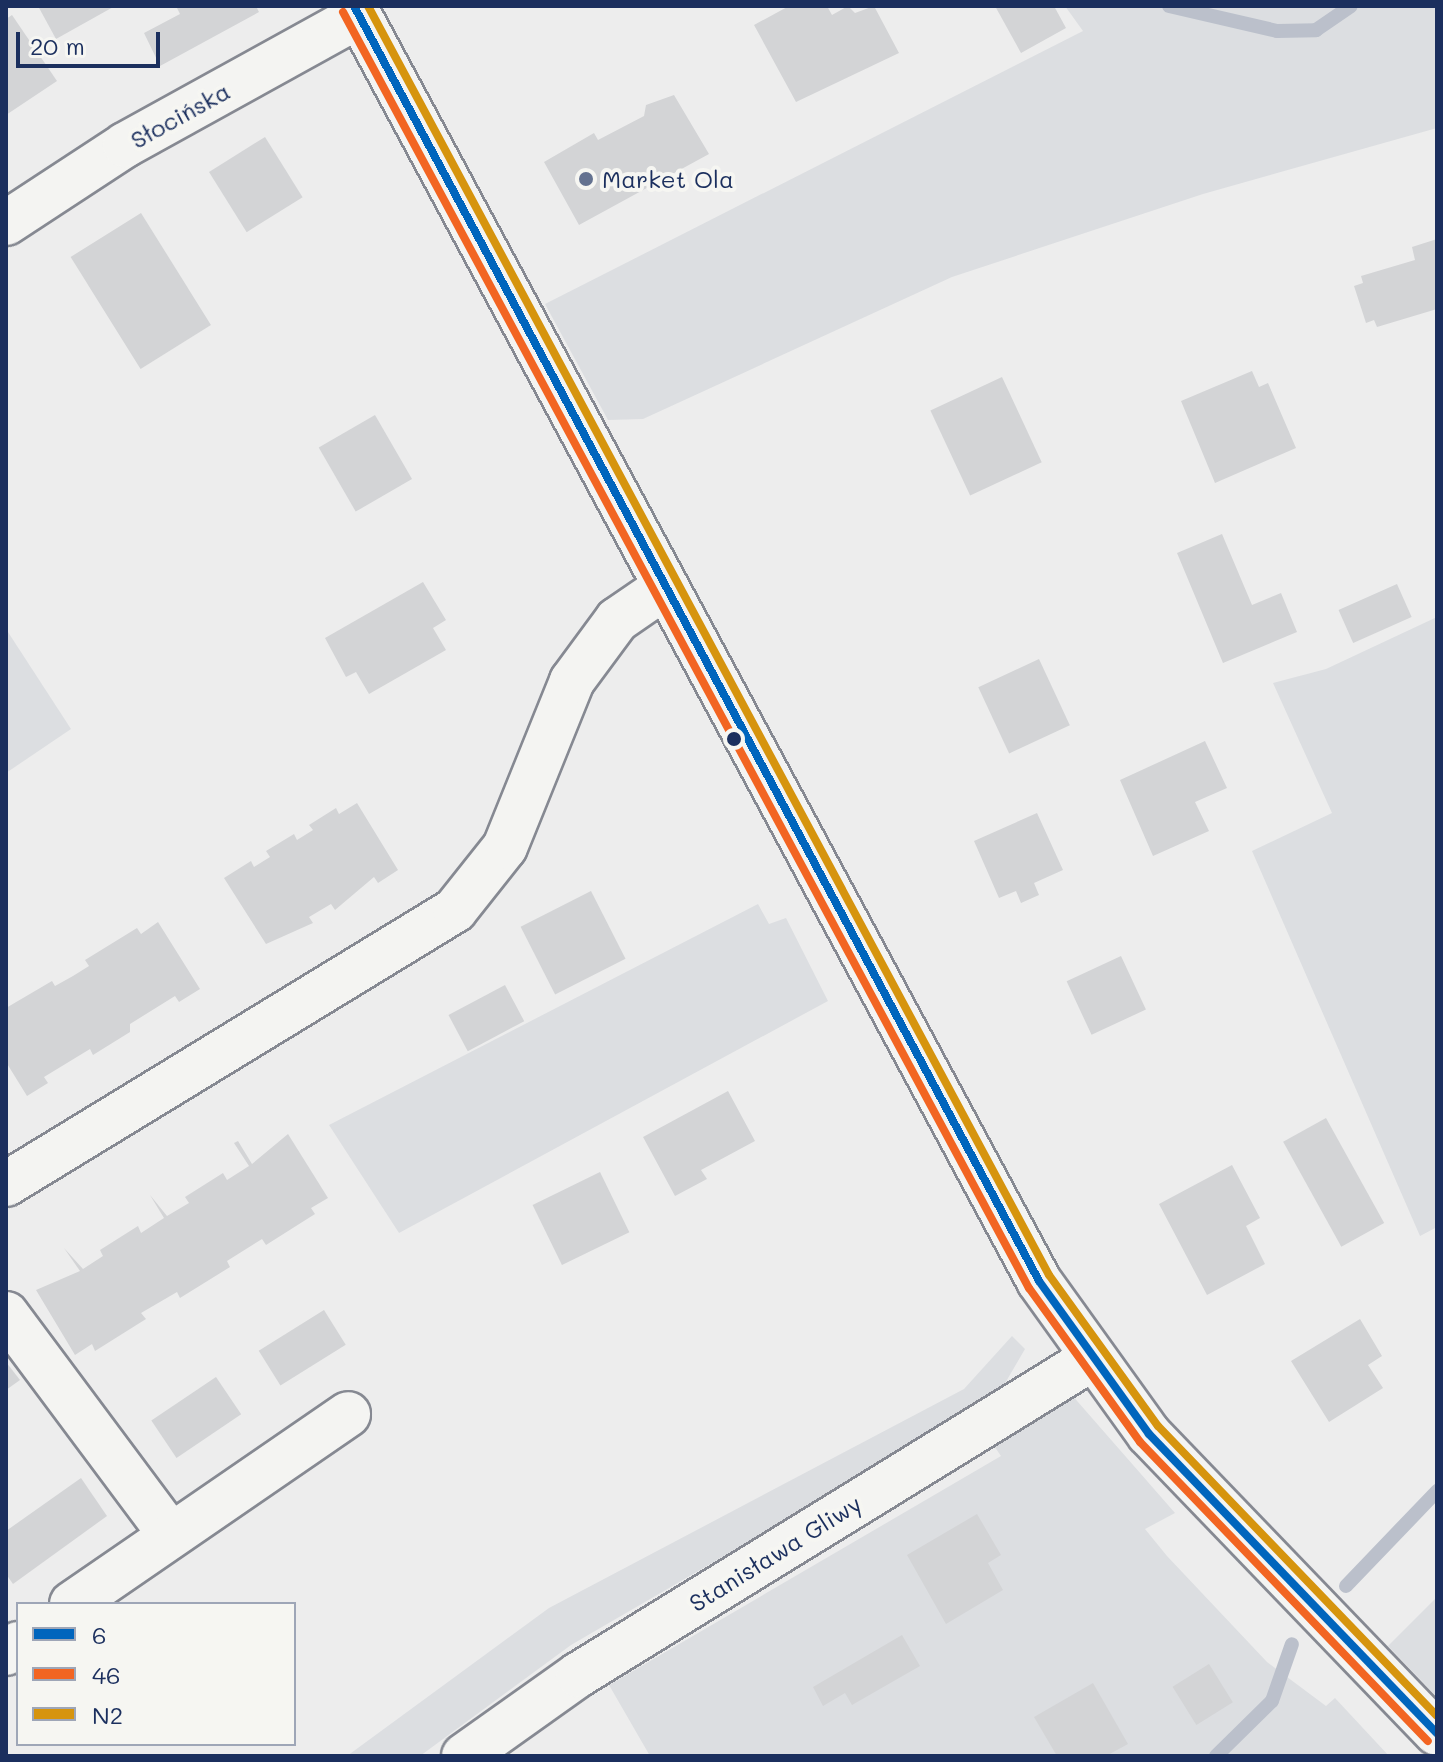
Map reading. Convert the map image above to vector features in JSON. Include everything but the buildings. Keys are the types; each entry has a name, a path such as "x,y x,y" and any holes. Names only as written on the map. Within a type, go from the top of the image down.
{"street":[{"name":"Słocińska","path":"6,223 125,145 356,11 997,1206 1091,1359 1149,1434 1437,1733"},
{"path":"6,1184 455,910 505,847 572,681 617,620 665,587"},
{"path":"6,1314 169,1533"},
{"name":"Stanisława Gliwy","path":"464,1756 578,1675 1091,1359"},
{"path":"75,1602 169,1533 348,1414"}],"shaded area":[{"path":"1065,6 1437,6 1437,128 1203,194 952,277 643,419 608,420 545,304 1083,31"},
{"path":"1437,617 1437,1227 1420,1236 1252,851 1332,813 1273,683 1326,669"},
{"path":"6,629 71,729 6,773"},
{"path":"758,904 769,924 786,918 828,1001 399,1233 329,1125"},
{"path":"1012,1336 1025,1349 997,1397 571,1645 420,1756 347,1756 549,1608 964,1389"},
{"path":"1071,1394 1175,1513 1145,1529 1167,1556 1267,1662 1326,1706 1335,1698 1389,1756 650,1756 609,1685 1001,1456 992,1443"},
{"path":"1437,1597 1437,1697 1388,1646"}],"waterway":[{"path":"1169,6 1277,31 1316,30 1351,6"},
{"path":"1346,1586 1437,1491"},
{"path":"1216,1756 1272,1701 1292,1644"}],"transit line":[{"name":"6","path":"354,6 1039,1281 1149,1434 1437,1733"},
{"name":"N2","path":"368,6 1049,1275 1158,1426 1437,1716"},
{"name":"46","path":"343,12 1029,1288 1140,1442 1428,1741"}],"place":[{"name":"Market Ola","path":"586,179"}]}
